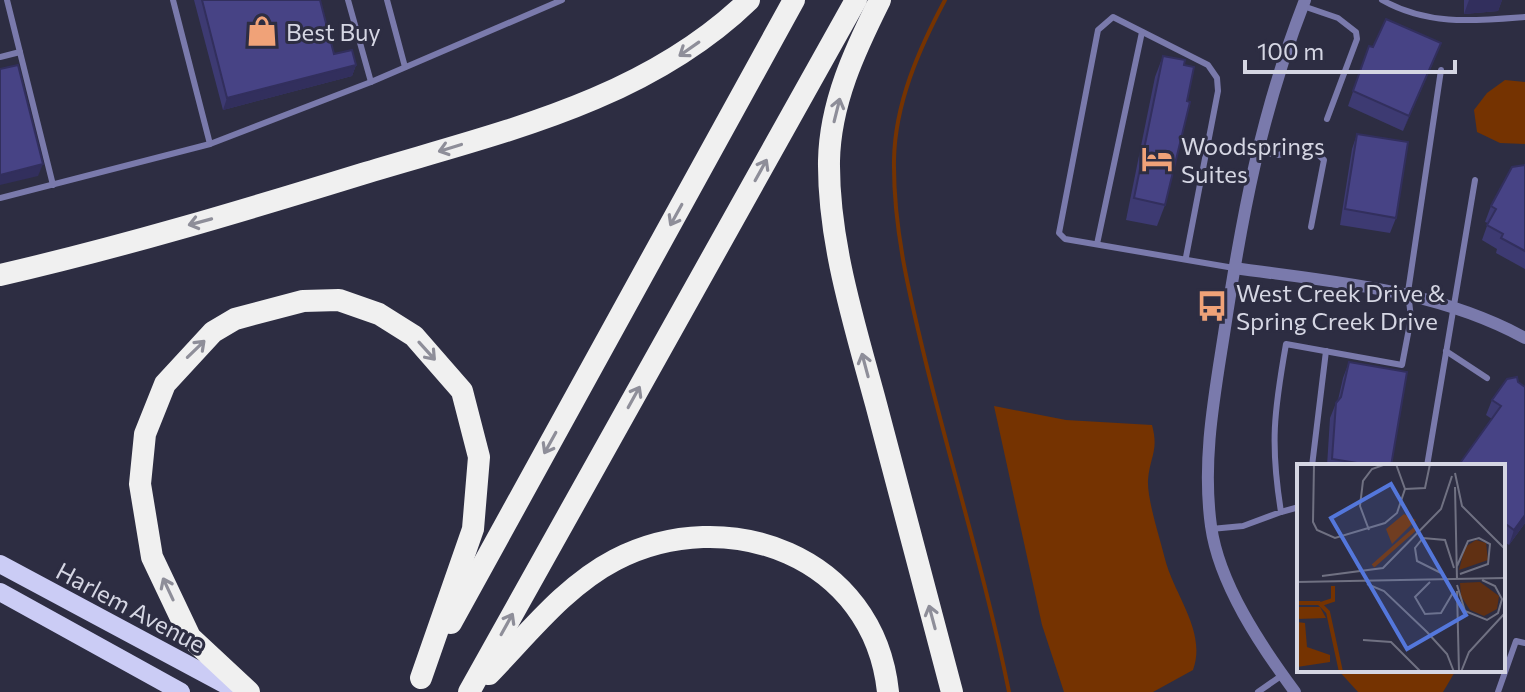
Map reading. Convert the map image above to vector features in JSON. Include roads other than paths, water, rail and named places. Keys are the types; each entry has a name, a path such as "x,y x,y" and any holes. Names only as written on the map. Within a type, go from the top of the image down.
{"highway":[{"path":"0,275 303,192 568,109 620,89 661,68 714,31 749,0"},
{"path":"417,685 794,0"},
{"path":"470,692 856,0"},
{"path":"880,0 852,56 843,85 829,159 831,200 856,329 952,692"},
{"path":"249,692 190,637 152,557 140,484 145,434 165,384 213,332 235,319 303,301 339,300 379,314 414,336 462,391 479,457 473,529 417,685"},
{"path":"470,692 564,597 596,571 636,551 672,540 711,536 775,547 815,567 862,616 875,643 888,692"}],"main road":[{"name":"Harlem Avenue","path":"0,564 239,692"},
{"name":"Harlem Avenue","path":"0,592 181,692"}],"street":[{"path":"1295,692 1235,599 1211,529 1206,446 1256,151 1280,65 1304,3"},
{"path":"1234,268 1408,292 1487,317 1525,338"}],"lane":[{"path":"7,0 53,185"},
{"path":"173,0 210,144"},
{"path":"348,0 371,82"},
{"path":"387,0 405,67"},
{"path":"0,198 210,144 371,82 562,0"},
{"path":"1382,0 1406,10 1455,22 1525,17"},
{"path":"1405,0 1406,10"},
{"path":"1304,3 1338,18 1356,32 1357,39 1327,119"},
{"path":"1186,257 1218,91 1217,78 1208,65 1113,17 1098,30 1059,233 1065,239 1186,257 1234,268"},
{"path":"1097,244 1142,32"},
{"path":"0,57 20,52"},
{"path":"1281,512 1273,458 1273,418 1286,344 1402,365 1411,318 1408,292 1441,70"},
{"path":"1256,151 1278,155 1310,147 1324,160 1311,227"},
{"path":"1427,464 1475,180"},
{"path":"1312,464 1326,351"},
{"path":"1446,351 1487,378"},
{"path":"1211,529 1243,526 1297,508"},
{"path":"1498,692 1516,641 1525,643"},
{"path":"1258,692 1282,675"}],"waterway":[{"path":"945,0 910,77 899,118 894,160 896,212 914,313 991,610 1009,692"}],"place":[{"name":"Best Buy","path":"262,31"},
{"name":"Woodsprings Suites","path":"1157,159"},
{"name":"West Creek Drive & Spring Creek Drive","path":"1212,306"}]}
